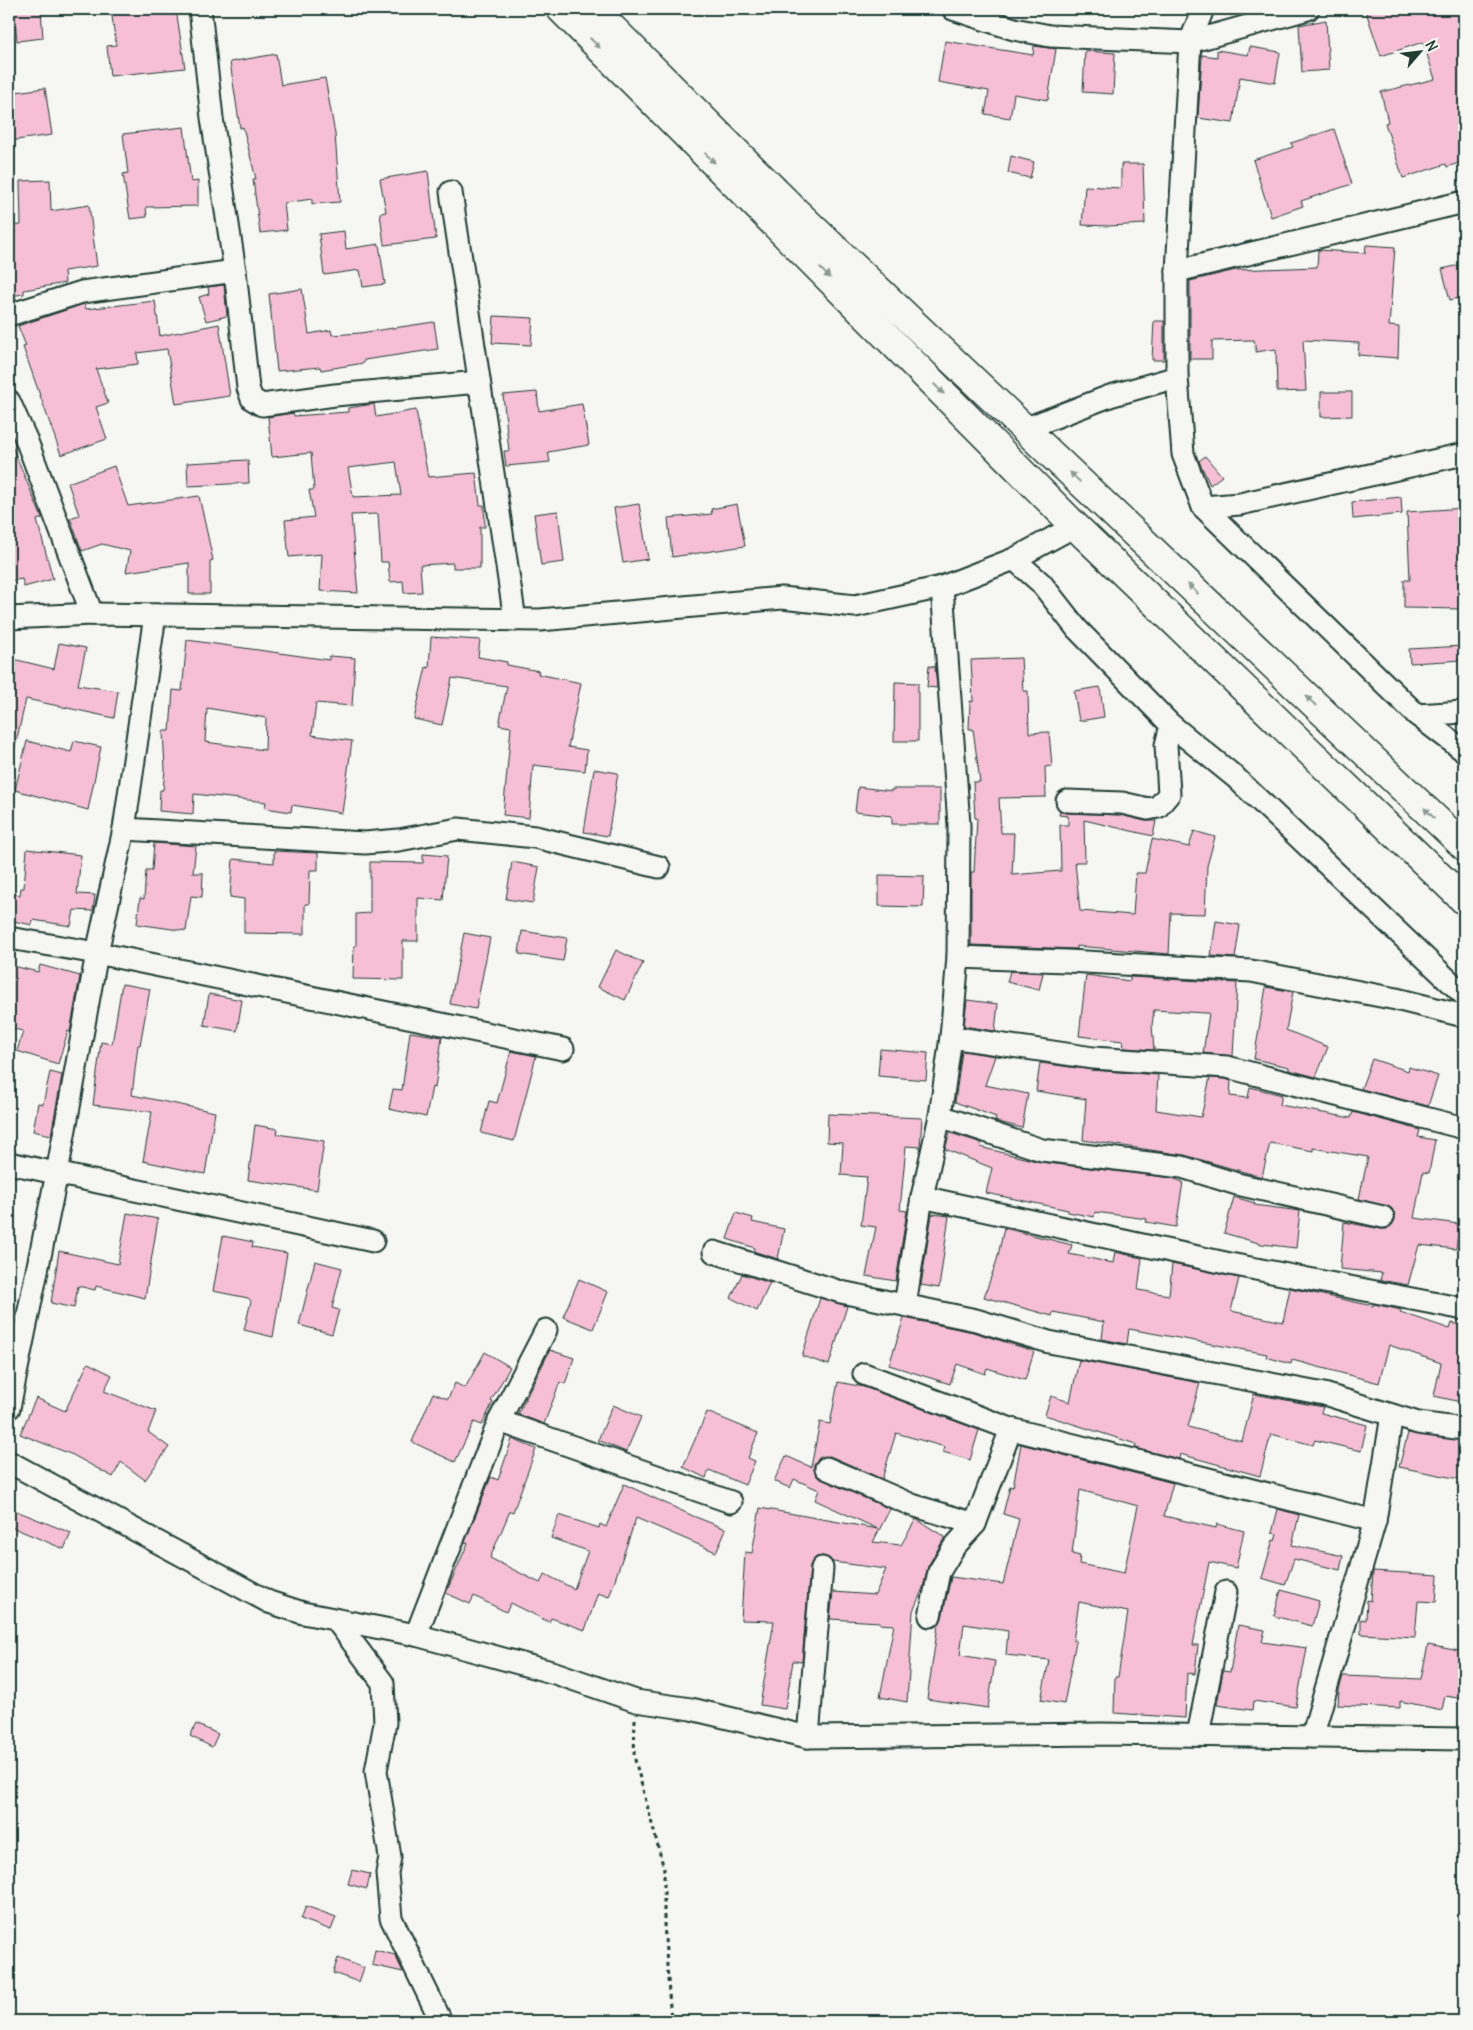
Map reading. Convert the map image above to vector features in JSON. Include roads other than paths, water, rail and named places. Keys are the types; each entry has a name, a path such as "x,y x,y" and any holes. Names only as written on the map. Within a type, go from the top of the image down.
{"highway":[{"path":"561,9 787,219 1024,429 1464,846"},
{"path":"593,9 1075,526 1464,900"}],"street":[{"path":"200,9 212,118 235,272 248,388 252,400 262,405 335,395 479,382"},
{"path":"954,9 1014,29 1050,36 1190,42 1308,9"},
{"path":"1203,9 1190,42 1177,271 1177,377 1183,454 1203,507 1417,715 1464,751"},
{"path":"451,192 515,620"},
{"path":"1177,271 1464,202"},
{"path":"9,315 82,292 235,272"},
{"path":"1024,429 1110,396 1177,377"},
{"path":"9,401 17,441 92,614"},
{"path":"1203,507 1240,504 1464,454"},
{"path":"9,618 92,614 540,620 782,598 855,606 942,587 1014,559 1075,526"},
{"path":"1014,559 1041,583 1077,629 1171,725 1235,777 1464,996"},
{"path":"905,1306 922,1197 940,1116 951,1037 958,957 959,825 942,587"},
{"path":"9,1408 58,1173 97,953 124,829 155,615"},
{"path":"1417,715 1464,712"},
{"path":"1068,801 1122,803 1148,809 1158,808 1169,794 1166,745 1171,725"},
{"path":"124,829 365,843 399,840 458,829 535,837 659,867"},
{"path":"9,938 97,953 563,1049"},
{"path":"958,957 1067,960 1251,971 1396,999 1464,1016"},
{"path":"951,1037 1093,1058 1227,1067 1464,1128"},
{"path":"940,1116 1042,1150 1182,1167 1237,1184 1383,1218"},
{"path":"9,1163 374,1241"},
{"path":"922,1197 1230,1264 1464,1309"},
{"path":"714,1252 841,1292 976,1320 1049,1342 1324,1394 1418,1423 1464,1429"},
{"path":"416,1635 499,1421 546,1330"},
{"path":"864,1374 1011,1429 1375,1521"},
{"path":"1312,1737 1375,1521 1392,1415"},
{"path":"499,1421 731,1502"},
{"path":"930,1616 939,1572 954,1547 975,1524 1011,1429"},
{"path":"9,1462 269,1602 336,1620 416,1635 555,1673 636,1701 691,1709 808,1737 1198,1735 1464,1738"},
{"path":"826,1468 912,1505 975,1524"},
{"path":"808,1737 822,1568"},
{"path":"1198,1735 1226,1592"},
{"path":"336,1620 383,1683 385,1722 376,1771 390,1857 387,1873 391,1918 441,2021"}]}
